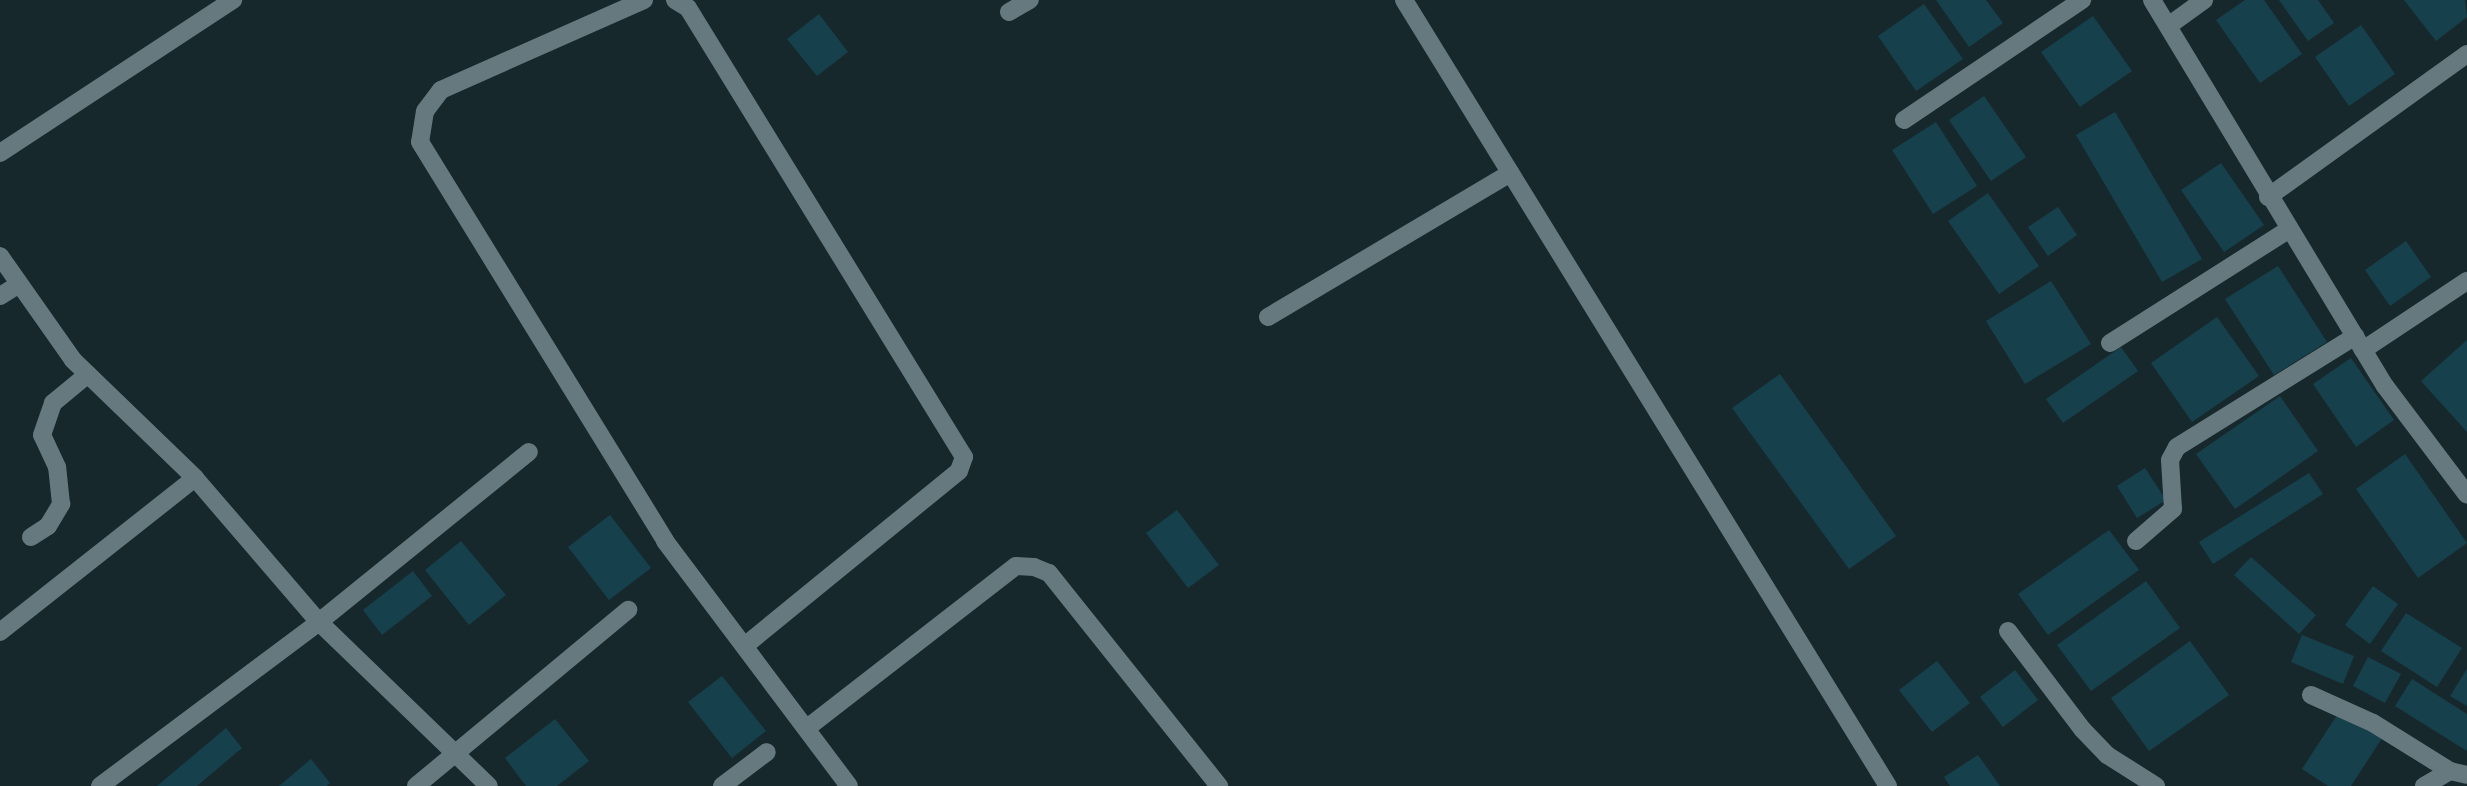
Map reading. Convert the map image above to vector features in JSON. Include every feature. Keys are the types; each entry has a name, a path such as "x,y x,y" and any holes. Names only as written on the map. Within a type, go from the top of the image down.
{"street":[{"path":"0,153 233,0"},
{"path":"644,0 441,90 425,111 420,142 665,541 747,644 849,786"},
{"path":"676,0 696,20 964,457 959,471 747,644"},
{"path":"1009,12 1030,0"},
{"path":"1404,0 1888,786"},
{"path":"1904,120 2082,0"},
{"path":"2152,0 2171,24 2268,197 2359,343 2467,495"},
{"path":"2171,24 2204,0"},
{"path":"2268,197 2467,54"},
{"path":"1268,317 1511,173"},
{"path":"2110,343 2288,230"},
{"path":"0,256 88,374 195,478 319,622 489,786"},
{"path":"2136,541 2173,509 2170,460 2177,447 2467,281"},
{"path":"0,296 19,284"},
{"path":"30,537 48,526 61,504 57,467 42,435 53,403 88,374"},
{"path":"100,786 319,622 529,452"},
{"path":"0,632 195,478"},
{"path":"807,728 1016,565 1034,567 1049,573 1219,786"},
{"path":"416,786 628,610"},
{"path":"2008,631 2091,738 2118,763 2156,786"},
{"path":"2311,695 2373,723 2459,773"},
{"path":"722,786 767,752"},
{"path":"2424,786 2459,773"}],"building":[{"path":"1936,0 1986,0 2003,23 1969,47"},
{"path":"2245,0 2264,0 2302,54 2260,83 2216,20"},
{"path":"2279,0 2318,0 2334,23 2308,41"},
{"path":"2404,0 2465,0 2467,17 2436,41"},
{"path":"1924,4 1963,59 1916,91 1878,36"},
{"path":"819,14 848,52 817,76 787,39"},
{"path":"2093,16 2132,71 2080,107 2041,52"},
{"path":"2361,25 2395,74 2349,106 2315,57"},
{"path":"1984,96 2026,157 1991,181 1949,120"},
{"path":"2115,112 2202,259 2162,282 2076,135"},
{"path":"1936,122 1977,186 1933,214 1892,150"},
{"path":"2221,163 2264,225 2224,252 2181,190"},
{"path":"1988,193 2039,266 1999,294 1948,221"},
{"path":"2058,207 2077,235 2048,256 2028,227"},
{"path":"2406,241 2431,277 2390,306 2365,270"},
{"path":"2278,266 2327,342 2274,375 2225,299"},
{"path":"2051,281 2091,344 2025,384 1986,321"},
{"path":"2217,317 2259,376 2192,422 2151,363"},
{"path":"2467,340 2467,432 2421,381"},
{"path":"2121,347 2138,371 2063,423 2046,399"},
{"path":"2351,358 2394,420 2356,447 2313,384"},
{"path":"1780,374 1896,536 1849,569 1732,408"},
{"path":"2280,396 2318,451 2235,509 2196,454"},
{"path":"2405,454 2467,543 2418,578 2356,489"},
{"path":"2145,468 2166,500 2137,518 2117,486"},
{"path":"2309,473 2323,494 2213,564 2199,542"},
{"path":"1177,510 1219,565 1188,588 1146,533"},
{"path":"610,515 651,568 609,600 568,547"},
{"path":"2109,530 2139,570 2048,635 2018,594"},
{"path":"461,541 506,595 469,625 425,570"},
{"path":"2251,557 2316,615 2299,634 2234,575"},
{"path":"413,571 432,596 382,635 363,610"},
{"path":"2146,581 2180,628 2091,691 2057,645"},
{"path":"2373,586 2398,604 2370,644 2345,625"},
{"path":"2406,613 2462,648 2437,687 2381,651"},
{"path":"2302,635 2354,656 2343,684 2291,662"},
{"path":"2190,641 2229,695 2149,751 2111,698"},
{"path":"2368,657 2401,674 2385,703 2353,686"},
{"path":"1937,661 1970,703 1932,732 1899,690"},
{"path":"2467,669 2467,706 2450,696"},
{"path":"2015,670 2038,700 2003,727 1980,697"},
{"path":"722,676 766,731 732,758 688,702"},
{"path":"2412,679 2467,714 2467,751 2395,706"},
{"path":"2341,709 2384,735 2351,786 2328,786 2302,769"},
{"path":"555,719 589,761 557,786 526,786 505,758"},
{"path":"226,728 242,748 197,786 157,786"},
{"path":"1978,755 2000,786 1950,786 1944,777"},
{"path":"311,759 330,783 327,786 279,786"}]}
